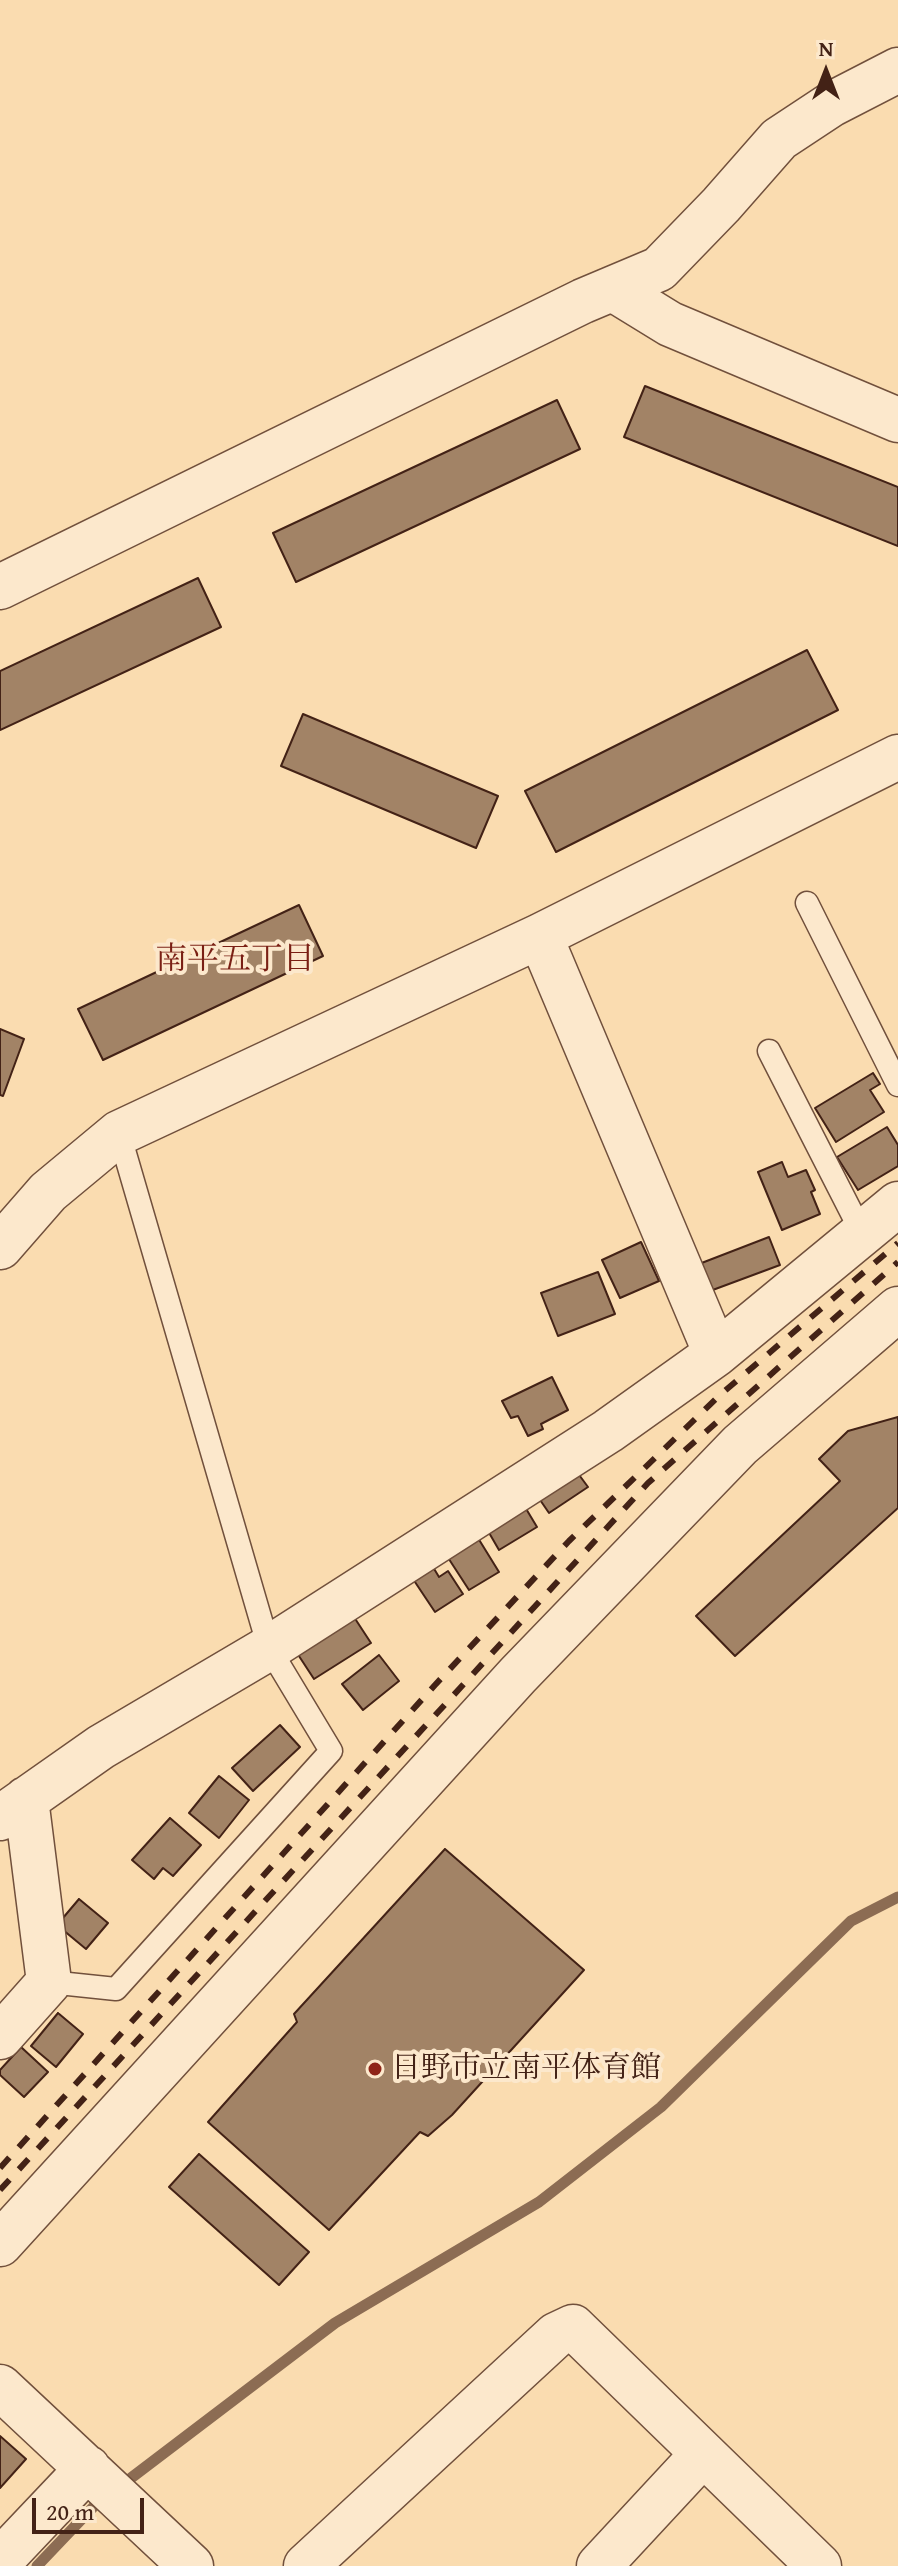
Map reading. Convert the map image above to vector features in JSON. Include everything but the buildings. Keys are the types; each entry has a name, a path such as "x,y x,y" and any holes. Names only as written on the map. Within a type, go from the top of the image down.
{"street":[{"path":"0,587 583,301 659,269 779,139 832,104 898,70"},
{"path":"613,289 670,324 898,420"},
{"path":"0,1247 48,1192 119,1133 540,936 898,757"},
{"path":"540,936 716,1354"},
{"path":"0,2037 49,1982 13,1808 101,1747 269,1648 608,1431 716,1354 898,1204"},
{"path":"0,2244 518,1675 740,1445 898,1309"},
{"path":"306,2566 556,2335 573,2327 819,2566"},
{"path":"0,2387 191,2566"},
{"path":"599,2566 702,2455"},
{"path":"0,2561 88,2468"}],"lane":[{"path":"807,903 898,1085"},
{"path":"769,1051 862,1233"},
{"path":"49,1982 116,1989 331,1751 269,1648 119,1133"}],"waterway":[{"path":"131,2478 335,2323 539,2202 661,2107 851,1921 898,1897"},
{"path":"37,2566 98,2502"}],"railway":[{"path":"0,2168 435,1685 569,1541 720,1395 898,1243"},
{"path":"0,2190 648,1483 898,1262"}],"place":[{"name":"日野市立南平体育館","path":"375,2069"}],"district":[{"name":"南平五丁目","path":"235,961"}]}
